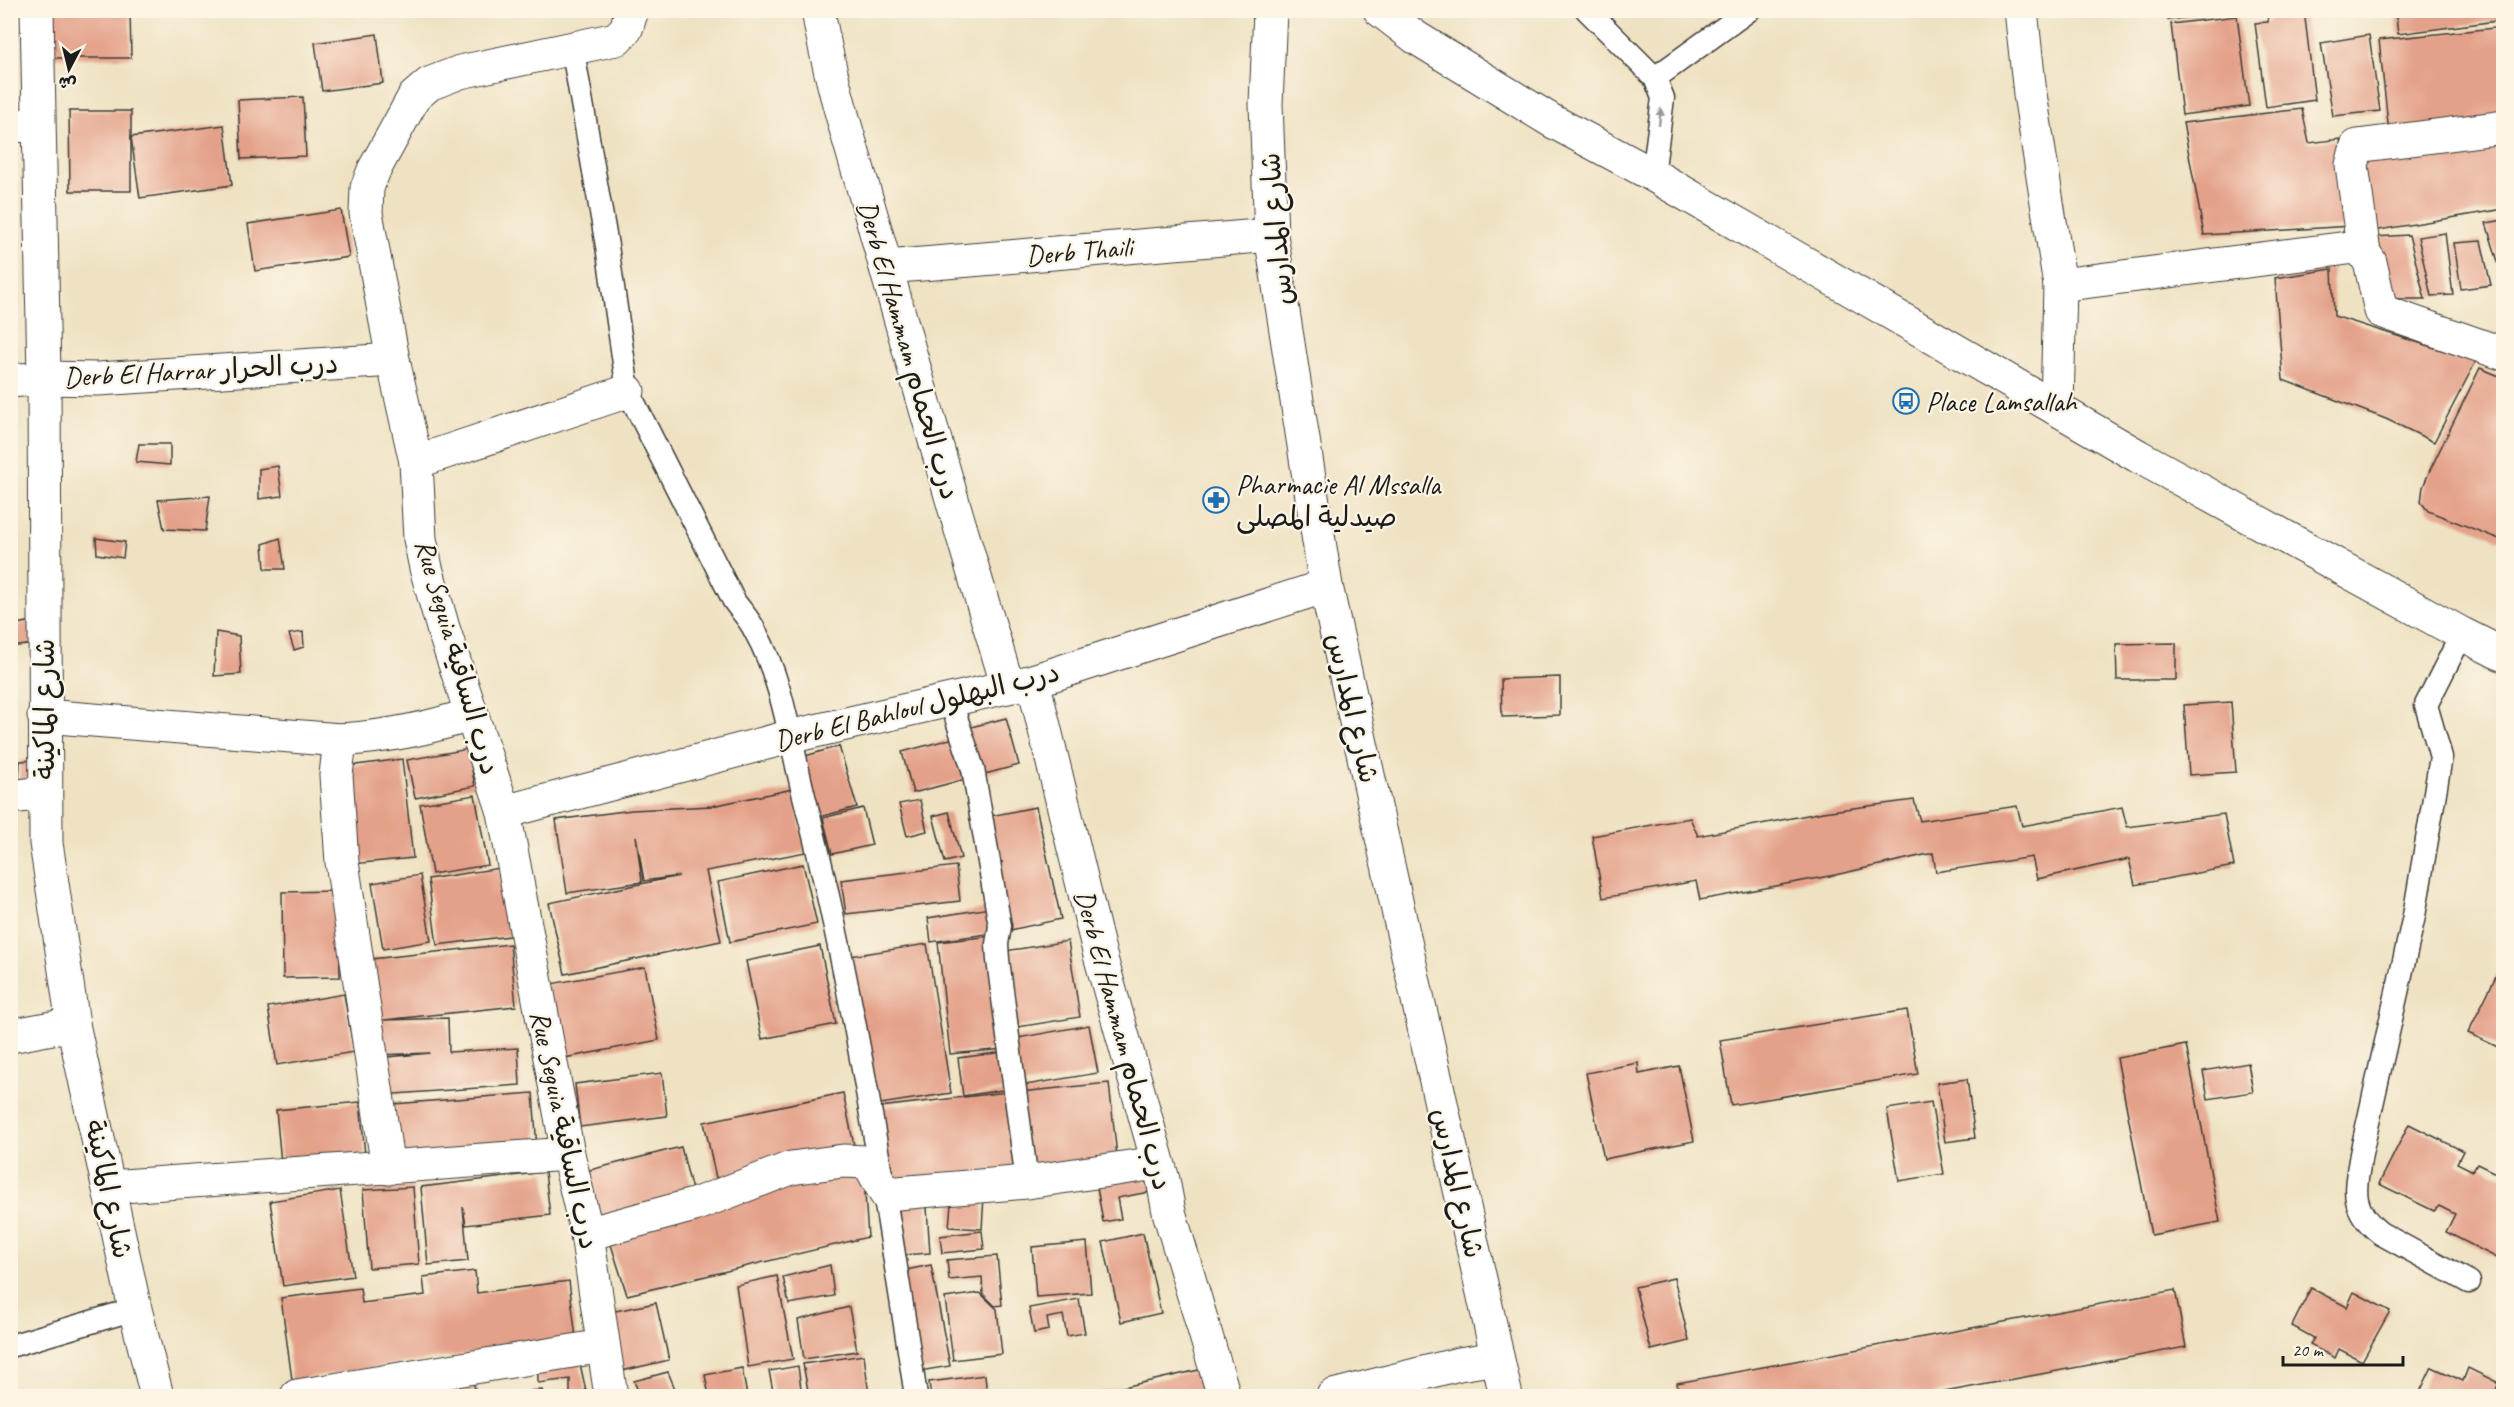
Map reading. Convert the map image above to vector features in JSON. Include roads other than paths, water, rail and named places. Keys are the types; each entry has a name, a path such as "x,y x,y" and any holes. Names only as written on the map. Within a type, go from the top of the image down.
{"street":[{"name":"شارع الماكينة","path":"37,10 24,126 44,378 46,843 73,1024 135,1309 158,1396"},
{"name":"Rue Seguia درب الساقية","path":"611,1396 587,1234 568,1154 504,812 426,568 420,539 416,462 393,360 366,213 367,188 398,124 414,97 429,84 460,72 572,46 616,39 626,29 632,10"},
{"name":"Derb El Hammam درب الحمام","path":"818,10 832,75 933,440 1021,684 1100,955 1163,1180 1169,1212 1224,1396"},
{"name":"شارع المدارس","path":"1270,10 1266,104 1272,234 1326,586 1506,1396"},
{"path":"1380,10 1415,37 1552,121 1653,175 2138,456 2504,655"},
{"path":"2021,10 2030,94 2060,285 2057,409"},
{"path":"2504,127 2357,146 2352,165 2364,253 2370,262 2380,311 2504,354"},
{"name":"Derb Thaili","path":"886,267 1272,234"},
{"path":"2060,285 2363,246"},
{"name":"Derb El Harrar درب الحرار","path":"10,381 44,378 98,379 393,360"},
{"path":"416,462 628,391"},
{"name":"Derb El Bahloul درب البهلول","path":"504,812 789,737 1021,684 1326,586"},
{"path":"44,716 340,740 383,737 445,723 472,714"},
{"path":"340,740 336,776 342,862 388,1168"},
{"path":"10,797 45,793"},
{"path":"10,1036 73,1024"},
{"path":"109,1187 568,1154"},
{"path":"587,1234 694,1205 791,1168 843,1161 868,1162 886,1194 1027,1182 1157,1163"},
{"path":"297,1396 603,1346"},
{"path":"1333,1396 1459,1364 1497,1358"}],"lane":[{"path":"1587,10 1655,78 1663,98 1653,175"},
{"path":"1655,78 1749,10"},
{"path":"572,46 607,246 628,391 734,601 755,630 780,693 821,866 886,1194 916,1396"},
{"path":"2462,634 2426,705 2440,757 2414,916 2361,1154 2355,1192 2358,1209 2367,1222 2380,1233 2469,1282"},
{"path":"951,699 973,769 995,892 1000,926 997,944 998,960 1027,1182"},
{"path":"10,1346 135,1309"}],"place":[{"name":"Place Lamsallah","path":"1906,401"},
{"name":"Pharmacie Al Mssalla صيدلية المصلى","path":"1216,500"}]}
